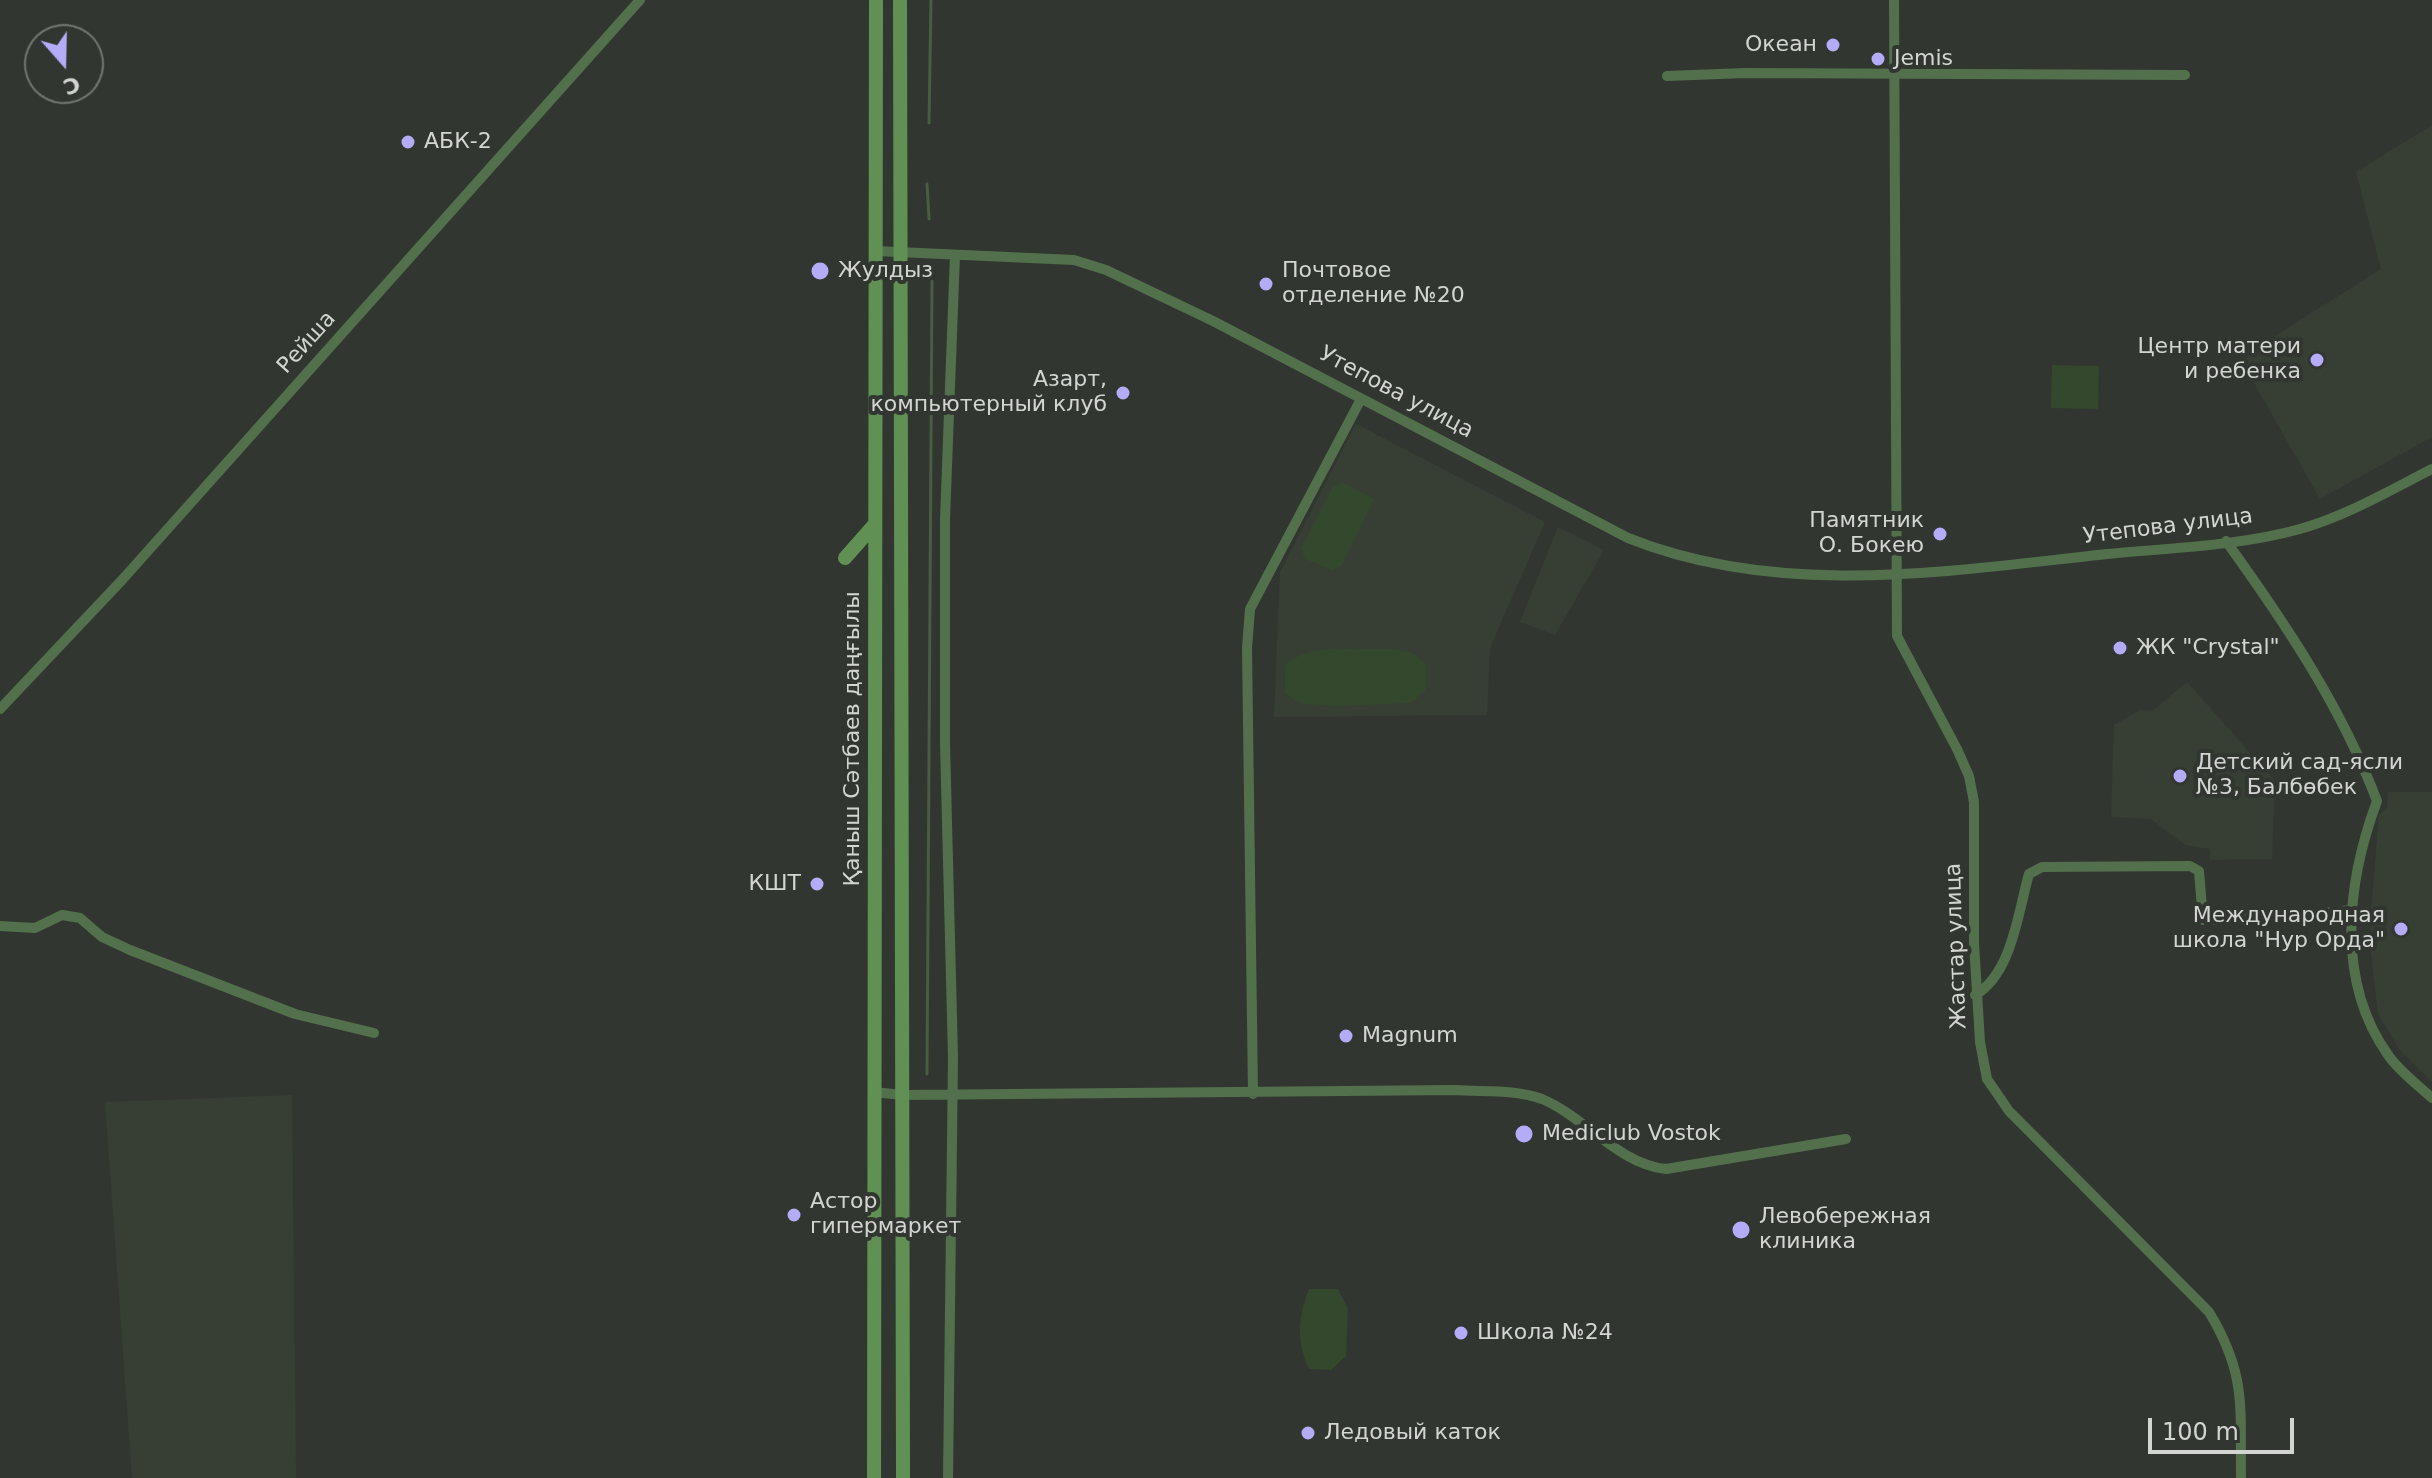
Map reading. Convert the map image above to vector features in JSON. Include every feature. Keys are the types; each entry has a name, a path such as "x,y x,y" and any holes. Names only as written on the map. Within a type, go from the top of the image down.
{"main road":[{"name":"Қаныш Сәтбаев даңғылы","path":"874,1478 876,0"},
{"path":"900,0 903,1478"},
{"path":"845,558 875,524"}],"street":[{"name":"Рейша","path":"0,709 131,571 640,0"},
{"path":"1894,0 1896,572"},
{"path":"1667,76 2185,75"},
{"name":"Утепова улица","path":"876,251 1074,260 1106,270 1628,538 1694,561 1759,570 1870,575 1929,572 2226,541 2297,530 2335,518 2432,469"},
{"path":"948,1478 953,1094 945,743 945,564 955,255"},
{"path":"1253,1094 1247,663 1250,609 1361,399"},
{"path":"2226,541 2296,639 2359,754 2377,801 2359,849 2350,910 2350,941 2367,1019 2389,1057 2432,1098"},
{"name":"Жастар улица","path":"1896,572 1897,636 1969,776 1974,802 1975,995 1987,1079 2009,1111 2196,1296 2229,1346 2239,1373 2241,1478"},
{"path":"1975,995 1990,987 2002,964 2029,874 2042,867 2190,866 2199,871 2203,920 2350,910"},
{"path":"0,926 35,928 62,915 80,918 102,937 130,950 295,1014 374,1033"},
{"path":"874,1092 902,1095 1253,1094 1455,1090 1517,1094 1556,1106 1647,1167 1666,1169 1846,1139"}],"shaded area":[{"path":"2432,125 2432,437 2320,499 2240,358 2381,269 2356,172"},
{"path":"1356,424 1545,522 1490,648 1487,715 1274,717 1280,572"},
{"path":"1558,527 1604,550 1555,635 1520,622"},
{"path":"2187,682 2275,781 2272,859 2210,860 2210,849 2185,845 2151,819 2111,817 2114,725 2140,710 2152,711"},
{"name":"Международная школа \"Нур Орда\"","path":"2388,792 2432,792 2432,1082 2399,1049 2378,1013 2370,946 2371,912 2379,815 2387,807"},
{"path":"292,1095 296,1478 132,1478 105,1102"}],"green space":[{"path":"2052,365 2099,366 2098,409 2051,408"},
{"path":"1342,482 1374,499 1342,565 1332,570 1305,559 1301,548 1333,487"},
{"path":"1391,649 1411,652 1426,664 1425,691 1410,703 1302,704 1285,694 1285,665 1295,658 1321,650"},
{"path":"1309,1289 1338,1289 1348,1309 1346,1356 1331,1370 1309,1369 1302,1349 1301,1319"}],"waterway":[{"path":"929,123 931,0"},
{"path":"927,184 929,219"},
{"path":"927,1074 932,281"}],"place":[{"name":"Океан","path":"1833,45"},
{"name":"Jemis","path":"1878,59"},
{"name":"АБК-2","path":"408,142"},
{"name":"Жулдыз","path":"820,271"},
{"name":"Почтовое отделение №20","path":"1266,284"},
{"name":"Центр матери и ребенка","path":"2317,360"},
{"name":"Азарт, компьютерный клуб","path":"1123,393"},
{"name":"Памятник О. Бокею","path":"1940,534"},
{"name":"ЖК \"Crystal\"","path":"2120,648"},
{"name":"Детский сад-ясли №3, Балбөбек","path":"2180,776"},
{"name":"КШТ","path":"817,884"},
{"name":"Международная школа \"Нур Орда\"","path":"2401,929"},
{"name":"Magnum","path":"1346,1036"},
{"name":"Mediclub Vostok","path":"1524,1134"},
{"name":"Астор гипермаркет","path":"794,1215"},
{"name":"Левобережная клиника","path":"1741,1230"},
{"name":"Школа №24","path":"1461,1333"},
{"name":"Ледовый каток","path":"1308,1433"}]}
